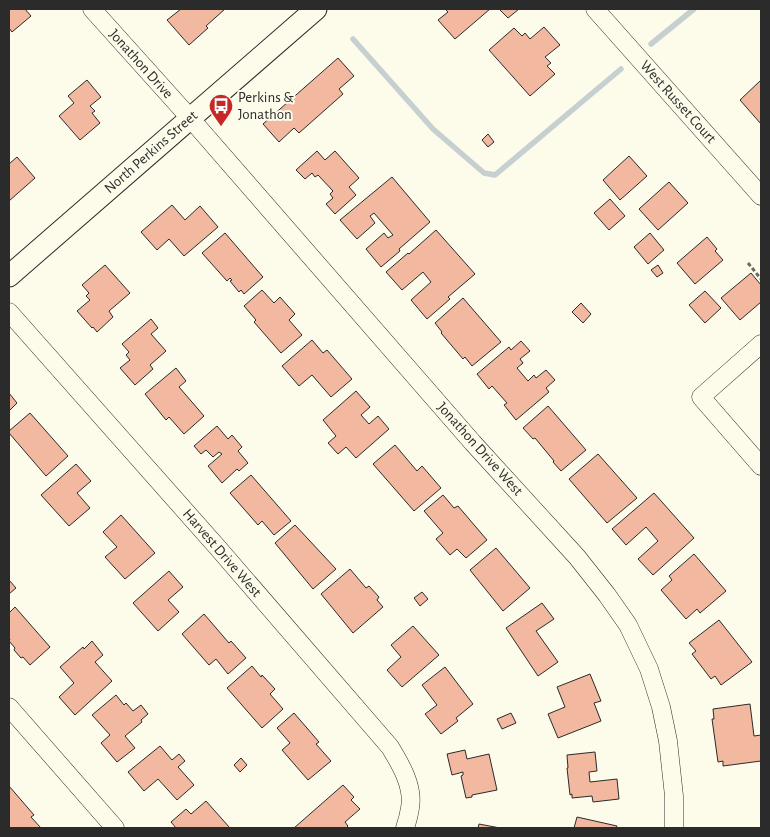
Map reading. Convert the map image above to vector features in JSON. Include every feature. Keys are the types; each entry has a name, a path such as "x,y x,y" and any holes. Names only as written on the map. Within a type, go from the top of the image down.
{"street":[{"name":"Jonathon Drive","path":"92,9 190,118"},
{"name":"North Perkins Street","path":"9,276 316,9"},
{"name":"West Russet Court","path":"595,9 761,196"},
{"name":"Jonathon Drive West","path":"190,118 473,443 577,557 628,625 648,669 661,707 668,741 674,796 674,828"},
{"name":"Harvest Drive West","path":"9,312 218,548 390,747 402,766 408,783 410,807 405,828"},
{"path":"761,344 701,397 761,466"},
{"path":"9,707 115,828"},
{"path":"674,828 680,828"}],"path":[{"path":"748,263 760,281"}],"building":[{"path":"9,9 25,9 31,16 12,32 9,28"},
{"path":"181,9 225,9 189,45 167,20"},
{"path":"445,9 490,9 455,39 438,20 448,12"},
{"path":"499,9 519,9 508,18"},
{"path":"544,27 560,45 545,57 551,63 547,66 555,74 530,96 489,50 514,28 522,36 525,33 530,39"},
{"path":"338,58 354,76 339,89 343,94 299,133 294,128 279,142 263,124"},
{"path":"87,80 101,97 90,106 95,111 92,113 100,123 80,140 59,116 74,103 68,96"},
{"path":"761,80 761,124 740,100"},
{"path":"488,134 494,142 488,147 482,140"},
{"path":"317,151 325,160 335,151 359,178 349,187 356,195 335,214 326,204 333,198 330,194 333,191 318,175 315,177 312,173 305,179 296,170"},
{"path":"629,156 647,176 620,200 603,180"},
{"path":"17,157 35,178 9,201 9,164"},
{"path":"392,177 430,222 381,267 366,249 384,233 388,238 393,235 374,213 370,216 375,223 357,239 340,220"},
{"path":"669,182 688,203 658,230 639,209"},
{"path":"610,199 625,216 609,230 594,213"},
{"path":"172,205 185,220 200,206 218,227 184,256 169,239 157,250 141,232"},
{"path":"436,230 475,274 448,297 450,299 427,319 411,300 431,282 423,272 402,290 386,272"},
{"path":"225,233 263,277 244,294 241,290 239,292 230,281 232,280 230,278 227,281 202,253"},
{"path":"650,233 664,250 648,264 634,247"},
{"path":"707,237 723,260 695,284 677,263"},
{"path":"105,265 130,293 109,311 113,317 97,332 77,311 90,300 86,296 89,293 82,285"},
{"path":"658,265 663,273 657,277 651,270"},
{"path":"751,273 761,285 761,302 740,320 721,298"},
{"path":"262,290 274,303 280,297 295,314 289,320 302,335 281,353 254,322 256,320 244,306"},
{"path":"705,291 721,308 705,323 689,305"},
{"path":"463,298 501,342 472,366 465,357 463,359 435,323"},
{"path":"581,303 591,314 583,323 572,312"},
{"path":"151,319 158,328 151,334 166,351 150,365 153,369 135,385 120,368 130,360 126,355 129,352 122,344"},
{"path":"312,340 323,353 327,350 352,379 331,397 312,375 299,386 282,366"},
{"path":"521,341 530,351 520,359 523,363 517,368 528,381 534,375 536,378 546,370 555,380 546,388 549,392 516,420 504,405 507,403 492,386 489,389 477,374 509,347 511,350"},
{"path":"176,368 186,381 179,387 204,416 184,434 169,417 166,420 145,394"},
{"path":"356,391 370,407 361,415 369,424 378,416 389,429 356,458 346,447 338,454 328,443 336,436 323,420"},
{"path":"9,393 17,403 9,411"},
{"path":"548,406 586,450 561,471 535,438 533,439 523,428"},
{"path":"30,413 68,456 46,476 9,433"},
{"path":"217,426 228,439 232,435 242,447 238,451 248,463 239,471 237,469 222,483 208,466 222,454 219,452 213,457 206,450 201,454 194,446"},
{"path":"395,445 417,471 422,466 441,488 414,511 373,464"},
{"path":"598,454 637,498 607,523 569,479"},
{"path":"76,464 91,481 77,493 90,508 69,526 41,495"},
{"path":"251,475 291,521 274,535 262,521 258,525 230,493"},
{"path":"654,493 694,538 653,575 638,559 658,541 646,527 626,545 612,529"},
{"path":"443,495 454,508 458,506 487,540 466,558 457,549 450,555 436,539 443,533 424,511"},
{"path":"121,515 155,553 125,579 105,557 117,547 103,532"},
{"path":"295,525 336,569 313,589 275,543"},
{"path":"496,548 530,588 503,611 470,570"},
{"path":"694,554 726,591 700,613 697,609 686,619 661,590 672,580 669,576"},
{"path":"350,569 366,588 369,586 379,597 377,600 383,607 353,633 321,594"},
{"path":"169,571 183,587 168,600 179,612 158,631 133,603"},
{"path":"9,580 16,588 9,594"},
{"path":"422,592 428,599 420,606 414,598"},
{"path":"542,603 554,619 536,631 558,662 538,676 506,628"},
{"path":"15,607 50,647 30,665 14,650 15,648 9,641 9,613"},
{"path":"204,614 229,643 231,641 246,658 228,674 216,659 209,665 182,634"},
{"path":"719,620 752,662 721,685 715,676 711,679 692,654 696,651 689,643"},
{"path":"413,626 439,655 402,687 387,670 401,657 391,645"},
{"path":"92,641 103,655 95,662 112,681 75,715 59,697 74,683 60,667"},
{"path":"252,666 275,689 270,694 283,709 262,728 227,688"},
{"path":"445,667 473,704 456,718 458,721 441,734 425,714 437,705 422,685"},
{"path":"590,674 601,701 594,703 601,721 558,738 548,714 565,707 557,687"},
{"path":"116,695 124,705 126,703 133,711 141,705 148,714 141,720 142,722 125,736 135,748 117,762 101,743 110,735 92,715"},
{"path":"750,704 754,736 761,735 761,761 723,766 723,761 718,762 712,719 714,719 713,709"},
{"path":"294,713 319,742 316,744 331,761 308,780 282,750 290,743 277,728"},
{"path":"511,713 516,723 502,729 497,719"},
{"path":"160,746 172,760 179,754 185,761 178,767 194,785 177,800 158,779 144,791 128,772"},
{"path":"465,750 467,759 489,754 497,790 466,798 461,776 463,772 452,775 447,754"},
{"path":"595,752 597,771 589,772 590,782 617,779 619,799 593,802 592,796 572,798 572,794 570,795 567,755"},
{"path":"241,758 247,765 240,772 234,765"},
{"path":"343,785 354,797 351,800 360,809 345,822 348,826 346,828 294,828"},
{"path":"9,786 34,815 31,817 41,828 9,828"},
{"path":"206,801 230,828 176,828 171,822 186,809 191,814"},
{"path":"577,817 617,826 616,828 574,828"},
{"path":"479,824 500,828 478,828"}],"waterway":[{"path":"651,44 694,9"},
{"path":"353,39 433,129 484,173 495,175 621,69"}],"place":[{"name":"Perkins & Jonathon","path":"221,127"}]}
